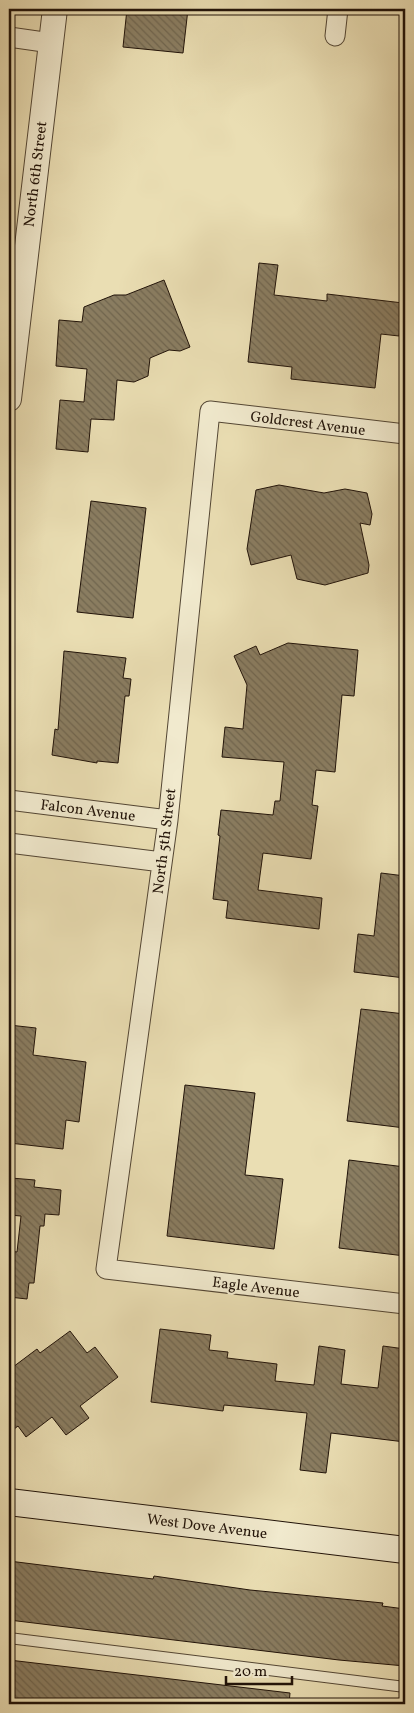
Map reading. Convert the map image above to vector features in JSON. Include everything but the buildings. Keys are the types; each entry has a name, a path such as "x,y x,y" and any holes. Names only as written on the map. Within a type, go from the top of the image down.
{"main road":[{"name":"West Dove Avenue","path":"9,1502 405,1550"}],"street":[{"name":"North 6th Street","path":"9,398 55,9"},
{"path":"335,36 338,9"},
{"path":"9,37 51,43"},
{"name":"Goldcrest Avenue","path":"210,411 405,434"},
{"name":"North 5th Street","path":"106,1269 168,820 210,411"},
{"name":"Falcon Avenue","path":"9,800 168,820"},
{"path":"9,843 162,862"},
{"name":"Eagle Avenue","path":"106,1269 405,1304"}],"lane":[{"path":"9,1638 405,1686"}]}
